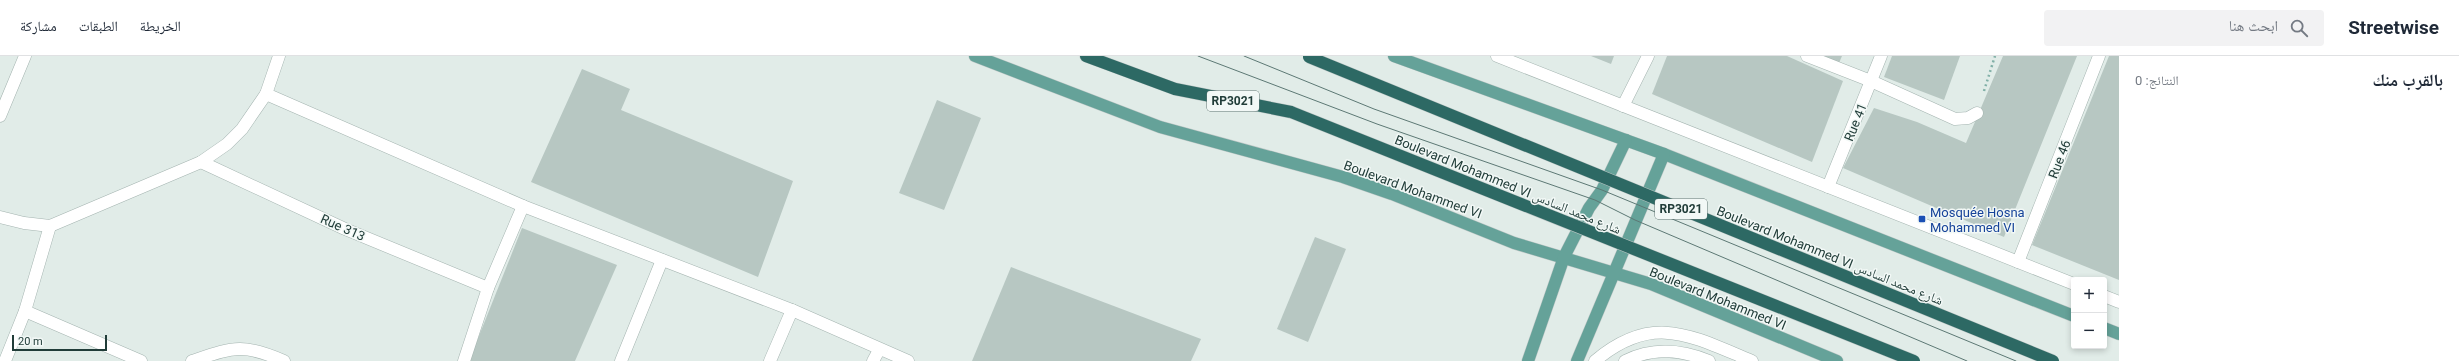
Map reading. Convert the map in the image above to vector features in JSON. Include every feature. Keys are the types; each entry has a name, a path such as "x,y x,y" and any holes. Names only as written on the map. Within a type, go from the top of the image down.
{"highway":[{"name":"Boulevard Mohammed VI شارع محمد السادس","path":"1086,56 1175,89 1291,112 1914,361"},
{"name":"Boulevard Mohammed VI شارع محمد السادس","path":"1307,56 2053,361"}],"main road":[{"name":"Boulevard Mohammed VI","path":"975,56 1160,127 1343,177 1392,194 1514,243 1564,257 1613,274 1651,284 1837,361"},
{"path":"1396,56 1664,154 2071,315"},
{"path":"1528,361 1564,257 1588,208 1602,190 1626,140"},
{"path":"1577,361 1664,154"},
{"path":"2107,329 2119,334"}],"street":[{"path":"0,116 24,56"},
{"path":"0,217 24,223 50,226 201,162 227,144 242,128 266,94 279,56"},
{"path":"1497,56 2071,283"},
{"path":"1623,106 1648,56"},
{"path":"1807,56 1871,81 1955,119 1968,118 1977,113"},
{"name":"Rue 41","path":"1828,187 1881,56"},
{"name":"Rue 46","path":"2018,262 2099,56"},
{"path":"266,94 523,206 792,310 879,350 908,361"},
{"name":"Rue 313","path":"201,162 345,229 488,288"},
{"path":"464,361 488,288 523,206"},
{"path":"6,361 25,311 50,226"},
{"path":"621,361 662,260"},
{"path":"2107,297 2119,302"},
{"path":"770,361 792,310"},
{"path":"25,311 141,361"},
{"path":"1595,361 1618,344 1636,336 1662,332 1688,335 1752,361"},
{"path":"192,361 236,348 257,350 284,361"},
{"path":"873,361 879,350"},
{"path":"1625,361 1642,354 1664,350 1692,354 1709,361"}],"path":[{"path":"1977,113 1995,56"}],"building":[{"path":"1591,56 1614,56 1611,64"},
{"path":"1667,56 1787,56 1843,81 1812,162 1652,94"},
{"path":"1822,56 1842,56 1839,63"},
{"path":"1892,56 1960,56 1944,100 1884,77"},
{"path":"2003,56 2077,56 2004,237 1843,168 1874,108 1917,122 1966,143"},
{"path":"2109,56 2119,56 2119,280 2032,245"},
{"path":"582,69 630,89 621,110 793,181 758,277 531,182"},
{"path":"937,100 981,118 944,210 899,193"},
{"path":"522,228 617,265 575,361 469,361"},
{"path":"1315,237 1346,249 1308,342 1277,329"},
{"path":"1011,267 1201,339 1191,361 972,361"}],"tram line":[{"path":"1198,56 1377,124 1595,200 1635,220 1967,361"},
{"path":"1244,56 1374,109 1602,190 2016,361"}],"place":[{"name":"Mosquée Hosna Mohammed VI","path":"1922,219"}]}
